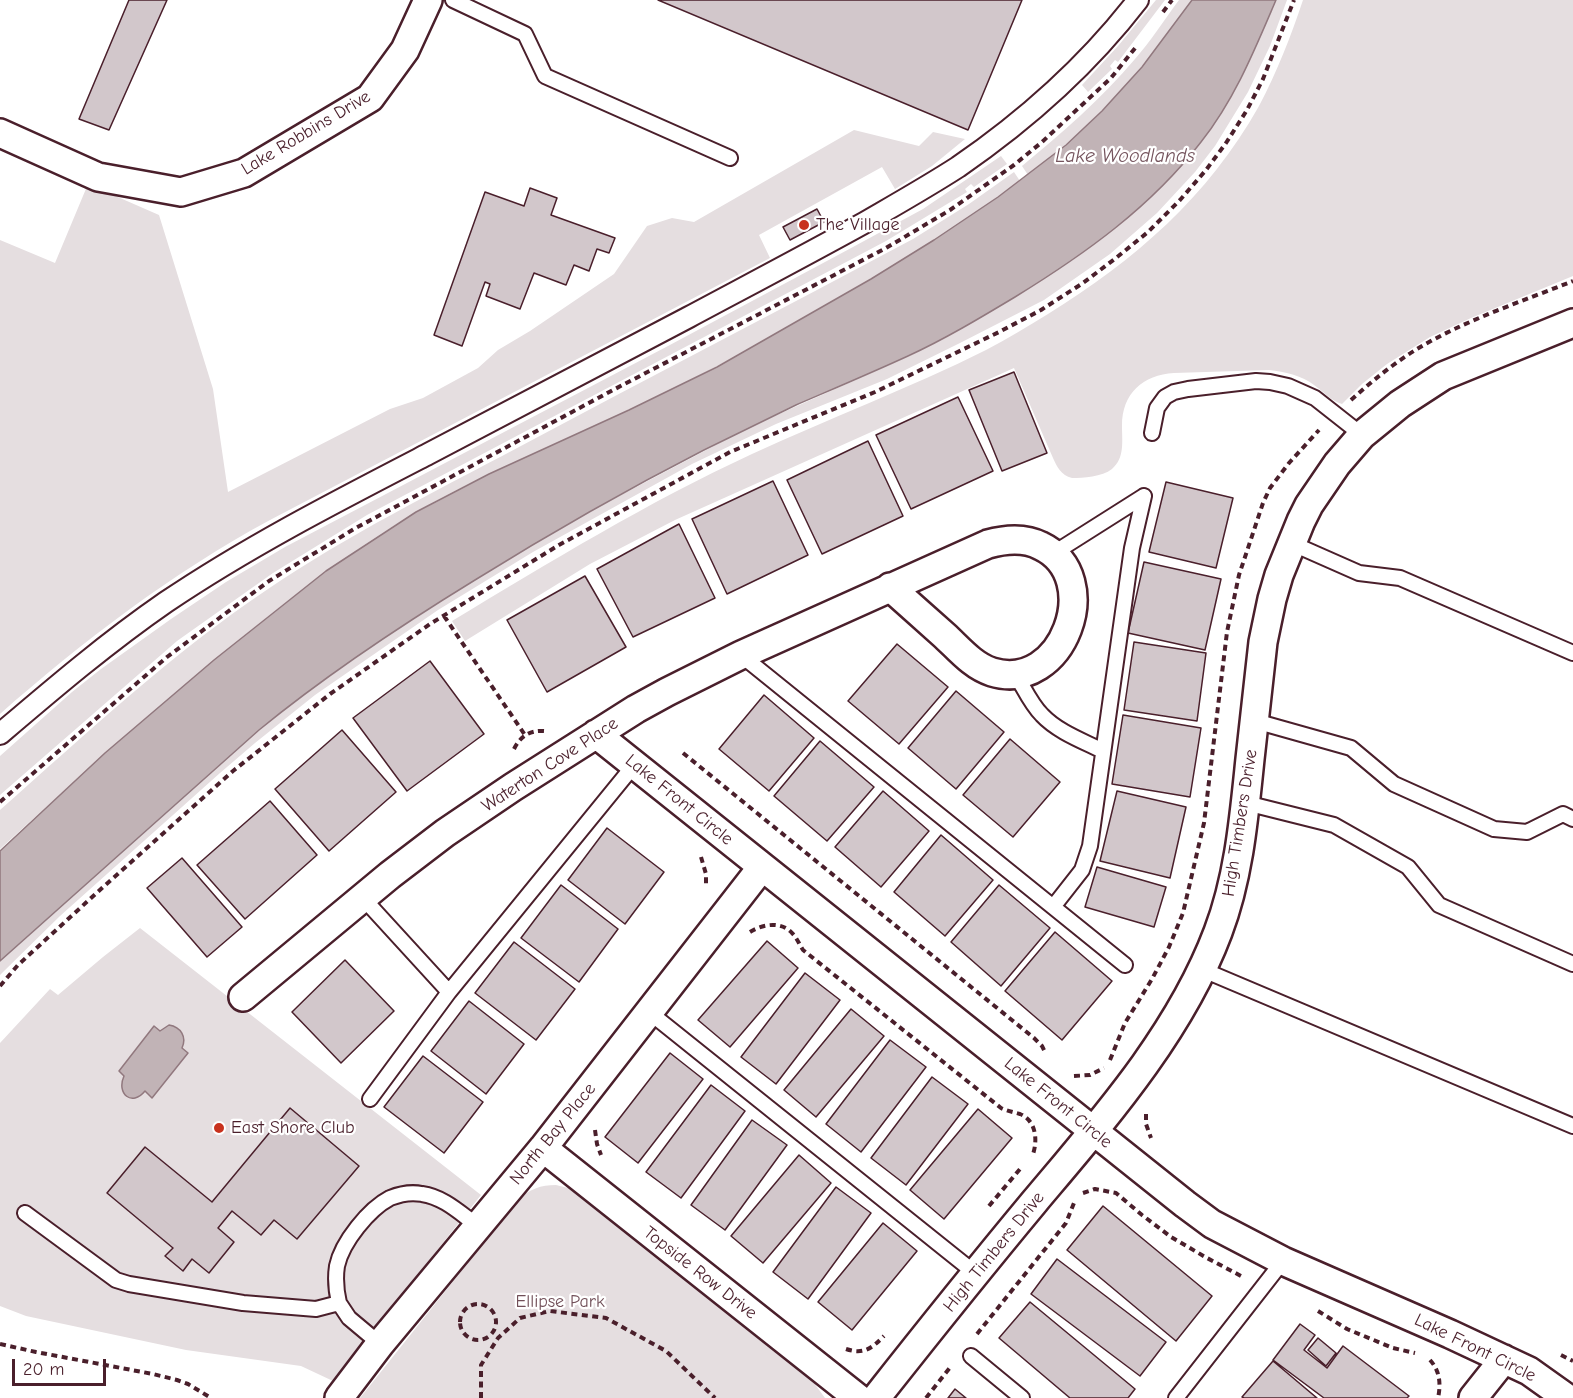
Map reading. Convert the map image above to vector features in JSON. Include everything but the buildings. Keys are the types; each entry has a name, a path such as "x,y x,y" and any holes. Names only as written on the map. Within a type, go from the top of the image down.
{"street":[{"name":"Lake Robbins Drive","path":"0,133 98,177 181,192 244,173 370,98 405,50 428,0"},
{"path":"0,734 66,677 104,648 166,603 250,549 835,239 939,179 994,141 1057,88 1106,39 1138,0"},
{"name":"High Timbers Drive","path":"876,1398 975,1273 1120,1098 1180,1010 1201,969 1218,933 1231,890 1246,803 1267,619 1279,575 1291,543 1318,492 1337,464 1362,435 1400,404 1443,376 1573,323"},
{"name":"Waterton Cove Place","path":"243,997 445,833 596,734 667,692 741,655 988,544 1011,539 1038,544 1054,553"},
{"path":"890,587 982,668 1016,675 1035,669 1051,657 1069,624 1073,601 1072,589 1066,568 1054,553"},
{"name":"Lake Front Circle","path":"596,734 1212,1224 1283,1260 1529,1371 1567,1398"},
{"name":"North Bay Place","path":"339,1398 380,1344 543,1148 762,867"},
{"name":"Topside Row Drive","path":"543,1148 858,1398"},
{"path":"1473,1398 1503,1359"}],"lane":[{"path":"453,0 525,34 546,76 730,158"},
{"path":"1152,434 1157,408 1165,397 1174,392 1188,388 1256,381 1288,386 1315,398 1362,435"},
{"path":"1053,907 1082,870 1090,846 1132,548 1144,496 1054,553"},
{"path":"1291,543 1359,573 1400,578 1573,653"},
{"path":"741,655 1125,965"},
{"path":"1016,675 1037,709 1050,723 1103,751"},
{"path":"1255,721 1351,748 1394,784 1494,829 1527,832 1563,814 1573,819"},
{"path":"370,1099 449,992 635,764"},
{"path":"1246,803 1334,825 1408,867 1439,905 1573,964"},
{"path":"363,898 449,992"},
{"path":"1201,969 1573,1126"},
{"path":"649,1012 975,1273"},
{"path":"380,1344 349,1318 339,1303 336,1290 337,1265 345,1245 369,1214 392,1198 415,1193 448,1204 478,1226"},
{"path":"25,1213 110,1277 129,1284 243,1304 316,1309 339,1303"},
{"path":"1176,1398 1283,1260"},
{"path":"971,1349 1022,1398"}],"path":[{"path":"0,986 18,965 233,771 330,694 444,616 559,545 730,452 875,392 1041,310 1116,258 1148,232 1180,200 1226,143 1263,79 1294,0"},
{"path":"1068,1074 1080,1076 1095,1073 1107,1064 1122,1029 1169,947 1183,913 1204,823 1231,612 1239,575 1270,488 1314,435 1377,376 1418,348 1466,324 1573,281"},
{"path":"0,802 167,657 269,581 354,529 775,306"},
{"path":"444,616 525,735"},
{"path":"683,753 1035,1038 1045,1051 1047,1059"},
{"path":"1095,1073 1102,1084 1135,1110 1147,1115 1146,1124 1153,1141"},
{"path":"971,1349 1065,1223 1078,1197 1086,1191 1095,1189 1116,1193 1180,1243 1264,1287"},
{"path":"477,1304 483,1305 488,1307 495,1317 495,1328 492,1334 483,1340 471,1340 462,1331 460,1319 466,1309 477,1304"},
{"path":"1309,1307 1347,1329 1401,1351 1420,1354"},
{"path":"482,1398 481,1365 498,1338 520,1318 550,1311 606,1318 666,1351 715,1398"},
{"path":"0,1344 177,1380 210,1398"},
{"path":"1558,1353 1573,1361"},
{"path":"1428,1358 1438,1371 1440,1384 1438,1398"},
{"path":"926,1398 956,1361"}],"green space":[{"path":"1156,0 1165,0 1118,62 1115,60 1110,66 1112,69 1088,92 1082,85"},
{"path":"1179,0 1192,0 1137,72 1075,136 1028,175 1022,166 1109,88 1141,52"},
{"path":"1276,0 1287,0 1270,46 1248,92 1215,146 1195,172 1157,213 1110,254 1044,300 960,343 887,379 776,424 692,464 533,552 438,610 315,695 255,743 60,916 0,975 0,961 259,730 299,698 393,632 523,550 587,513 750,427 945,338 1073,260 1178,170 1203,140 1237,86"},
{"path":"1303,0 1573,0 1573,276 1430,337 1387,364 1342,404 1331,399 1304,379 1293,374 1269,370 1174,373 1153,377 1136,388 1126,404 1123,414 1122,449 1116,465 1108,472 1092,476 1072,478 1062,473 1053,458 1014,368 675,520 590,564 465,641 452,621 600,533 752,454 986,350 1048,314 1110,272 1167,224 1193,198 1239,139 1272,80"},
{"path":"854,130 919,146 933,132 965,139 932,166 895,189 882,167 759,235 770,258 270,520 198,562 163,585 63,660 0,714 0,240 55,263 88,184 159,215 213,389 228,492 390,409 423,398 478,368 498,350 614,274 647,226 672,218 694,222"},
{"path":"1001,156 1007,164 974,187 971,184 965,189 967,192 886,241 367,515 273,573 177,641 0,795 0,756 101,669 226,582 285,547 923,209"},
{"path":"1014,172 1020,181 927,244 831,303 682,384 442,498 370,541 262,621 210,664 0,849 0,810 164,667 268,589 329,550 392,515 913,239"},
{"name":"East Shore Club","path":"140,928 481,1195 333,1381 301,1366 186,1350 26,1316 0,1306 0,1043 50,989 58,995"},
{"name":"Ellipse Park","path":"556,1185 568,1188 587,1201 814,1383 825,1398 360,1398 518,1200 535,1188"}],"water":[{"name":"Lake Woodlands","path":"1192,0 1276,0 1243,73 1213,126 1182,166 1116,228 1041,281 962,328 908,356 796,405 704,450 531,546 391,633 337,670 259,730 0,961 0,851 105,753 214,660 326,571 416,512 489,474 717,367 871,279 998,197 1066,145 1102,111 1142,67"},
{"path":"169,1025 182,1033 184,1040 182,1048 188,1053 152,1098 145,1091 135,1098 127,1096 122,1088 124,1076 119,1071 154,1026 160,1031"}],"place":[{"name":"The Village","path":"804,225"},
{"name":"East Shore Club","path":"219,1128"}]}
